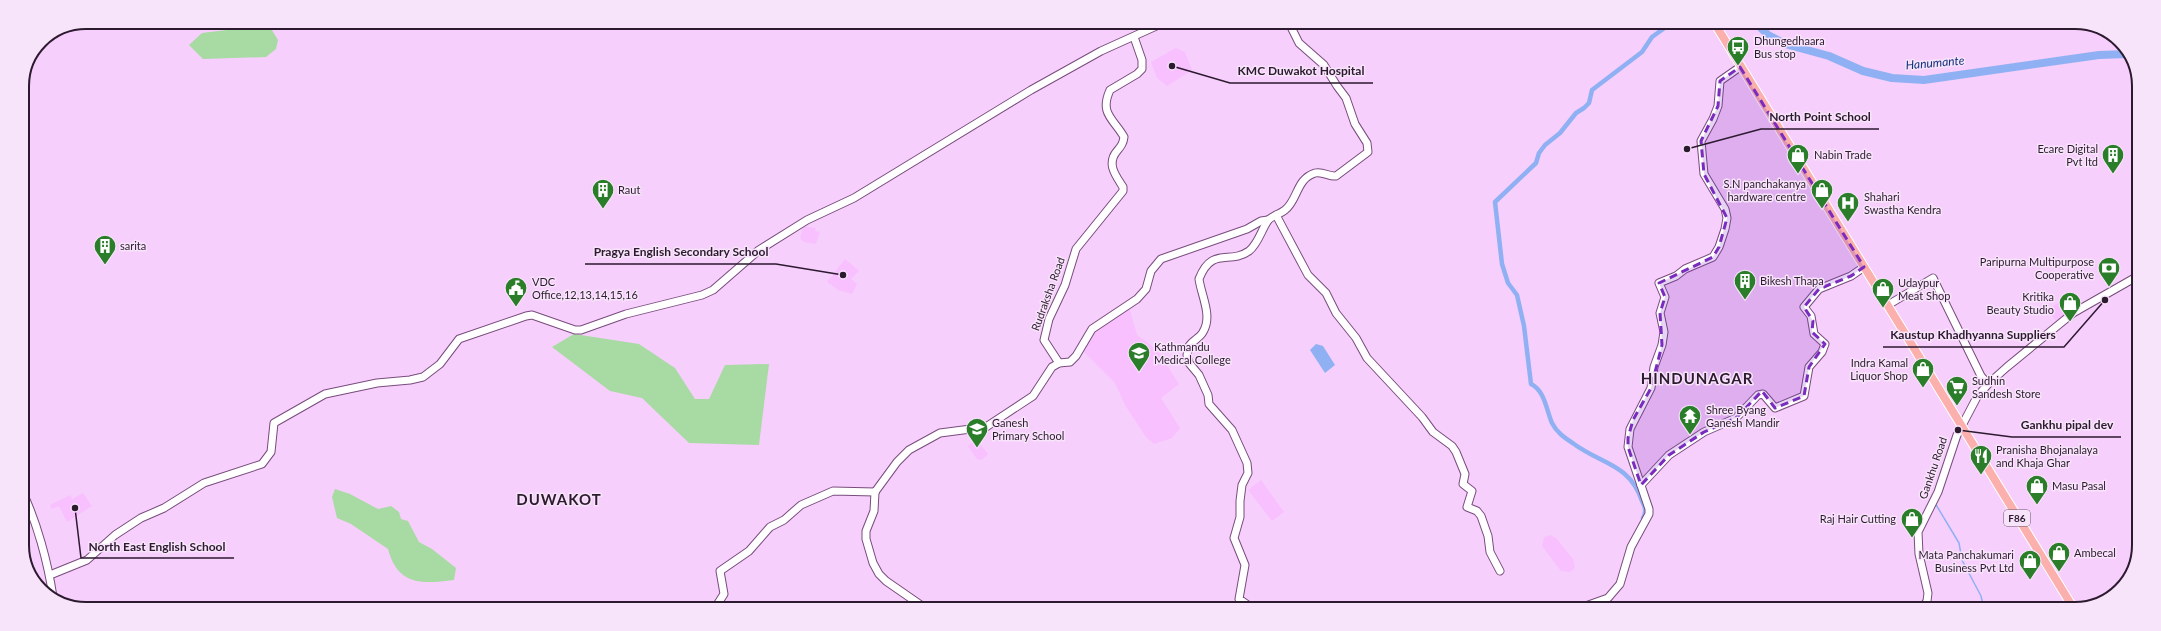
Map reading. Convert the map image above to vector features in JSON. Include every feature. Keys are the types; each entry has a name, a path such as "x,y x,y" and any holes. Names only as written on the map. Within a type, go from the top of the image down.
{"main road":[{"path":"50,575 87,560 115,535 141,518 164,508 204,483 262,464 272,452 274,423 325,394 377,383 421,378 440,364 459,339 526,316 532,315 575,330 581,330 626,314 702,296 713,290 759,250 807,220 854,198 1031,90 1101,51 1150,29"},
{"path":"1243,602 1239,599 1245,565 1234,538 1240,517 1242,485 1248,473 1248,463 1232,430 1209,404 1203,384 1199,375 1189,363 1187,354 1191,342 1202,334 1206,325 1204,297 1199,281 1200,276 1209,262 1215,258 1238,255 1249,251 1257,242 1268,220 1289,206 1298,188 1305,179 1316,173 1336,176 1368,152 1367,143 1355,124 1346,98 1336,86 1324,65 1299,43 1292,29"},
{"name":"F86","path":"1718,29 2070,602"},
{"name":"Rudraksha Road","path":"1059,363 1044,340 1049,319 1065,286 1076,249 1123,191 1124,187 1115,176 1112,161 1114,155 1122,145 1124,137 1110,120 1107,114 1106,103 1110,90 1137,74 1142,69 1143,62 1134,37"},
{"path":"1597,602 1608,598 1620,584 1631,547 1649,514 1649,509 1628,446 1628,438 1633,420 1651,388 1654,367 1662,345 1664,332 1660,313 1665,297 1659,284 1676,276 1685,269 1713,257 1719,247 1727,218 1725,209 1704,174 1701,141 1716,110 1720,82 1740,67"},
{"path":"1276,215 1308,275 1326,293 1336,312 1356,338 1367,358 1422,417 1433,432 1452,446 1456,452 1465,474 1463,484 1472,491 1467,507 1477,511 1480,516 1488,536 1490,552 1500,571"},
{"path":"916,602 886,581 879,574 873,563 866,539 866,531 874,511 875,492 897,462 909,450 940,433 986,426 1033,396 1052,367 1059,363 1070,362 1076,356 1092,329 1137,299 1146,289 1151,271 1161,258 1247,229 1261,220 1268,220"},
{"path":"1640,485 1669,455 1704,432 1736,418 1758,395 1764,394 1775,408 1804,396 1809,367 1822,352 1825,344 1812,331 1813,322 1804,307 1819,289 1851,276 1864,267"},
{"path":"1888,305 1933,278 1981,376 1988,384"},
{"name":"Gankhu Road","path":"1926,602 1928,593 1919,554 1918,532 1934,504 1957,435 1977,397 1988,384 2073,313 2132,279"},
{"path":"719,602 724,594 720,572 749,551 770,527 784,520 801,505 833,491 875,492"},
{"path":"29,509 50,575 52,591"}],"highlighted area":[{"path":"1740,67 1864,267 1851,276 1819,289 1804,307 1813,321 1812,332 1825,344 1809,367 1804,396 1775,408 1762,391 1736,418 1704,432 1669,455 1641,485 1628,447 1628,438 1633,420 1651,388 1662,345 1660,313 1665,297 1659,283 1713,257 1719,247 1727,218 1704,174 1701,141 1718,106 1720,81"}],"shaded area":[{"path":"1176,48 1185,52 1192,70 1167,86 1157,78 1151,62"},
{"path":"803,226 816,228 815,231 820,232 816,244 803,242 800,238"},
{"path":"845,259 859,271 851,279 857,284 852,294 838,290 827,282"},
{"path":"2062,302 2068,308 2065,316 2057,323 2048,310 2056,304"},
{"name":"Kathmandu Medical College","path":"1128,303 1137,335 1157,350 1179,384 1161,398 1180,428 1172,438 1154,444 1146,437 1125,405 1115,383 1081,349 1086,336"},
{"name":"Ganesh Primary School","path":"976,439 988,454 982,460 977,459 968,446"},
{"path":"1261,480 1284,512 1272,521 1248,490"},
{"path":"83,493 92,506 67,522 59,506 52,509 50,505 70,495 72,499"},
{"path":"1550,535 1556,538 1573,559 1575,568 1570,572 1561,571 1542,546 1544,537"}],"green space":[{"path":"235,29 271,29 278,40 276,49 266,57 203,59 189,45 202,33"},
{"path":"574,334 639,344 675,368 695,399 709,399 725,365 769,364 759,445 689,443 642,398 610,391 552,347"},
{"path":"335,489 350,494 378,509 391,506 399,512 401,519 408,521 419,542 432,549 456,568 454,580 422,582 405,576 398,570 392,561 388,549 351,524 337,518 332,497"}],"water":[{"path":"1316,344 1323,346 1335,365 1325,373 1310,350"}],"waterway":[{"path":"1643,518 1645,507 1637,489 1630,479 1614,466 1584,451 1567,440 1554,427 1542,396 1536,387 1531,384 1524,326 1517,295 1508,283 1502,264 1495,202 1536,163 1539,153 1545,145 1560,133 1576,113 1589,103 1592,90 1642,52 1652,37 1663,29"},
{"name":"Hanumante","path":"1762,29 1768,35 1785,44 1829,56 1863,71 1892,78 1924,80 2099,55 2122,54"},
{"path":"1935,503 1959,543 1962,560 1981,596 1982,602"}],"place":[{"name":"KMC Duwakot Hospital","path":"1172,66"},
{"name":"Dhungedhaara Bus stop","path":"1738,66"},
{"name":"North Point School","path":"1687,149"},
{"name":"Nabin Trade","path":"1798,174"},
{"name":"Ecare Digital Pvt ltd","path":"2113,174"},
{"name":"Raut","path":"603,210"},
{"name":"S.N panchakanya hardware centre","path":"1822,210"},
{"name":"Shahari Swastha Kendra","path":"1848,222"},
{"name":"sarita","path":"105,266"},
{"name":"Pragya English Secondary School","path":"843,275"},
{"name":"Paripurna Multipurpose Cooperative","path":"2109,288"},
{"name":"Bikesh Thapa","path":"1745,300"},
{"name":"Kaustup Khadhyanna Suppliers","path":"2105,300"},
{"name":"VDC Office,12,13,14,15,16","path":"516,308"},
{"name":"Udaypur Meat Shop","path":"1883,308"},
{"name":"Kritika Beauty Studio","path":"2070,322"},
{"name":"Kathmandu Medical College","path":"1139,372"},
{"name":"Indra Kamal Liquor Shop","path":"1923,388"},
{"name":"Sudhin Sandesh Store","path":"1957,406"},
{"name":"Gankhu pipal dev","path":"1958,430"},
{"name":"Shree Byang Ganesh Mandir","path":"1690,436"},
{"name":"Ganesh Primary School","path":"977,448"},
{"name":"Pranisha Bhojanalaya and Khaja Ghar","path":"1981,476"},
{"name":"Masu Pasal","path":"2037,506"},
{"name":"North East English School","path":"75,508"},
{"name":"Raj Hair Cutting","path":"1912,538"},
{"name":"Ambecal","path":"2059,572"},
{"name":"Mata Panchakumari Business Pvt Ltd","path":"2030,580"}],"district":[{"name":"HINDUNAGAR","path":"1697,379"},
{"name":"DUWAKOT","path":"559,500"}]}
